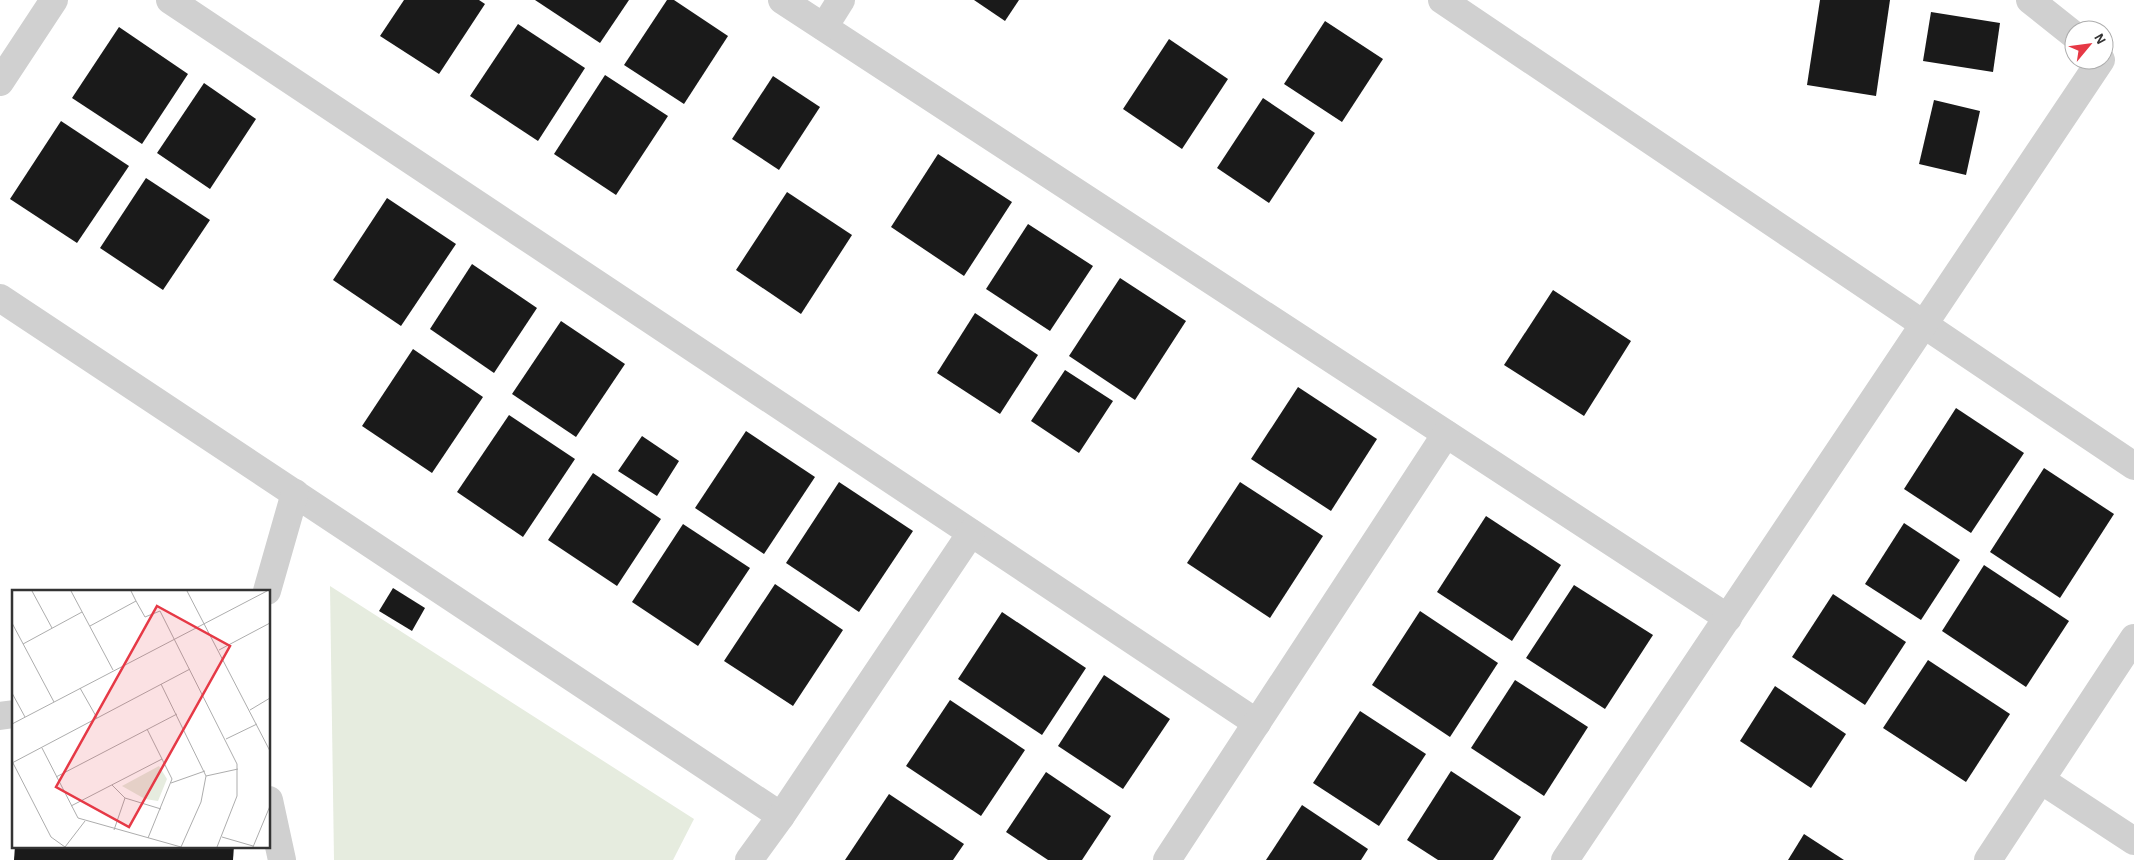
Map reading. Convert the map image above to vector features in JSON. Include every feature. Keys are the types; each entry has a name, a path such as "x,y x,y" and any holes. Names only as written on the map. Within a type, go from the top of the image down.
{"street":[{"path":"0,82 54,0"},
{"path":"170,0 1257,723"},
{"path":"782,0 1728,618"},
{"path":"824,28 841,0"},
{"path":"1442,0 2134,466"},
{"path":"2030,0 2064,27"},
{"path":"1565,860 2094,70"},
{"path":"0,298 781,816"},
{"path":"1167,860 1446,434"},
{"path":"267,590 294,494"},
{"path":"749,860 781,816 971,533"},
{"path":"1988,860 2134,638"},
{"path":"2041,780 2134,841"},
{"path":"270,805 282,860"}],"shaded area":[{"path":"330,586 694,819 673,860 334,860"}],"building":[{"path":"404,0 479,0 485,4 439,74 380,36"},
{"path":"535,0 629,0 600,43"},
{"path":"667,0 674,0 728,36 684,104 624,65"},
{"path":"974,0 1019,0 1005,21"},
{"path":"1820,0 1890,0 1876,96 1807,85"},
{"path":"1931,12 2000,23 1993,72 1923,61"},
{"path":"1325,21 1383,59 1342,122 1284,84"},
{"path":"518,24 585,68 538,141 470,96"},
{"path":"119,27 188,74 142,144 72,98"},
{"path":"1169,39 1228,79 1182,149 1123,109"},
{"path":"605,75 668,116 616,195 554,154"},
{"path":"773,76 820,107 779,170 732,139"},
{"path":"204,83 256,119 210,189 157,153"},
{"path":"1263,98 1315,133 1269,203 1217,168"},
{"path":"1934,100 1980,111 1966,175 1919,164"},
{"path":"61,121 129,166 77,243 10,199"},
{"path":"938,154 1012,202 964,276 891,227"},
{"path":"146,178 210,220 163,290 100,248"},
{"path":"787,192 852,235 801,314 736,270"},
{"path":"387,198 456,244 401,326 333,280"},
{"path":"1028,224 1093,266 1050,331 986,289"},
{"path":"472,264 537,308 494,373 430,329"},
{"path":"1120,278 1186,321 1135,400 1069,356"},
{"path":"1553,290 1631,341 1584,416 1504,365"},
{"path":"975,313 1038,355 1000,414 937,373"},
{"path":"561,321 625,364 576,437 512,394"},
{"path":"413,349 483,397 432,473 362,426"},
{"path":"1065,370 1113,401 1079,453 1031,421"},
{"path":"1298,387 1377,439 1331,511 1251,459"},
{"path":"1956,408 2024,453 1971,533 1904,489"},
{"path":"509,415 575,459 523,537 457,492"},
{"path":"746,431 815,477 764,554 695,508"},
{"path":"642,436 679,461 657,496 618,471"},
{"path":"2044,468 2114,514 2060,598 1990,552"},
{"path":"593,473 661,519 617,586 548,540"},
{"path":"839,482 913,531 859,612 786,563"},
{"path":"1240,482 1323,536 1270,618 1187,563"},
{"path":"1486,516 1561,565 1512,641 1437,592"},
{"path":"1904,523 1960,560 1921,620 1865,584"},
{"path":"683,524 750,568 698,646 632,602"},
{"path":"1984,565 2069,621 2026,687 1942,631"},
{"path":"775,584 843,630 793,706 724,661"},
{"path":"1574,585 1653,635 1605,709 1526,658"},
{"path":"393,588 425,608 412,631 379,611"},
{"path":"1833,594 1906,642 1865,705 1792,657"},
{"path":"1420,611 1498,663 1450,737 1372,685"},
{"path":"1002,612 1086,668 1042,735 958,679"},
{"path":"1928,660 2010,714 1966,782 1883,728"},
{"path":"1104,675 1170,719 1123,789 1058,746"},
{"path":"1515,680 1588,727 1544,796 1471,748"},
{"path":"1775,686 1846,734 1811,788 1740,741"},
{"path":"950,700 1025,750 981,816 906,766"},
{"path":"1360,711 1426,754 1379,826 1313,783"},
{"path":"1451,771 1521,817 1493,860 1438,860 1407,840"},
{"path":"1046,772 1111,816 1082,860 1048,860 1006,832"},
{"path":"889,794 964,844 953,860 845,860"},
{"path":"1302,805 1368,849 1361,860 1266,860"},
{"path":"1804,834 1844,860 1788,860"},
{"path":"15,848 234,848 233,860 14,860"}]}
